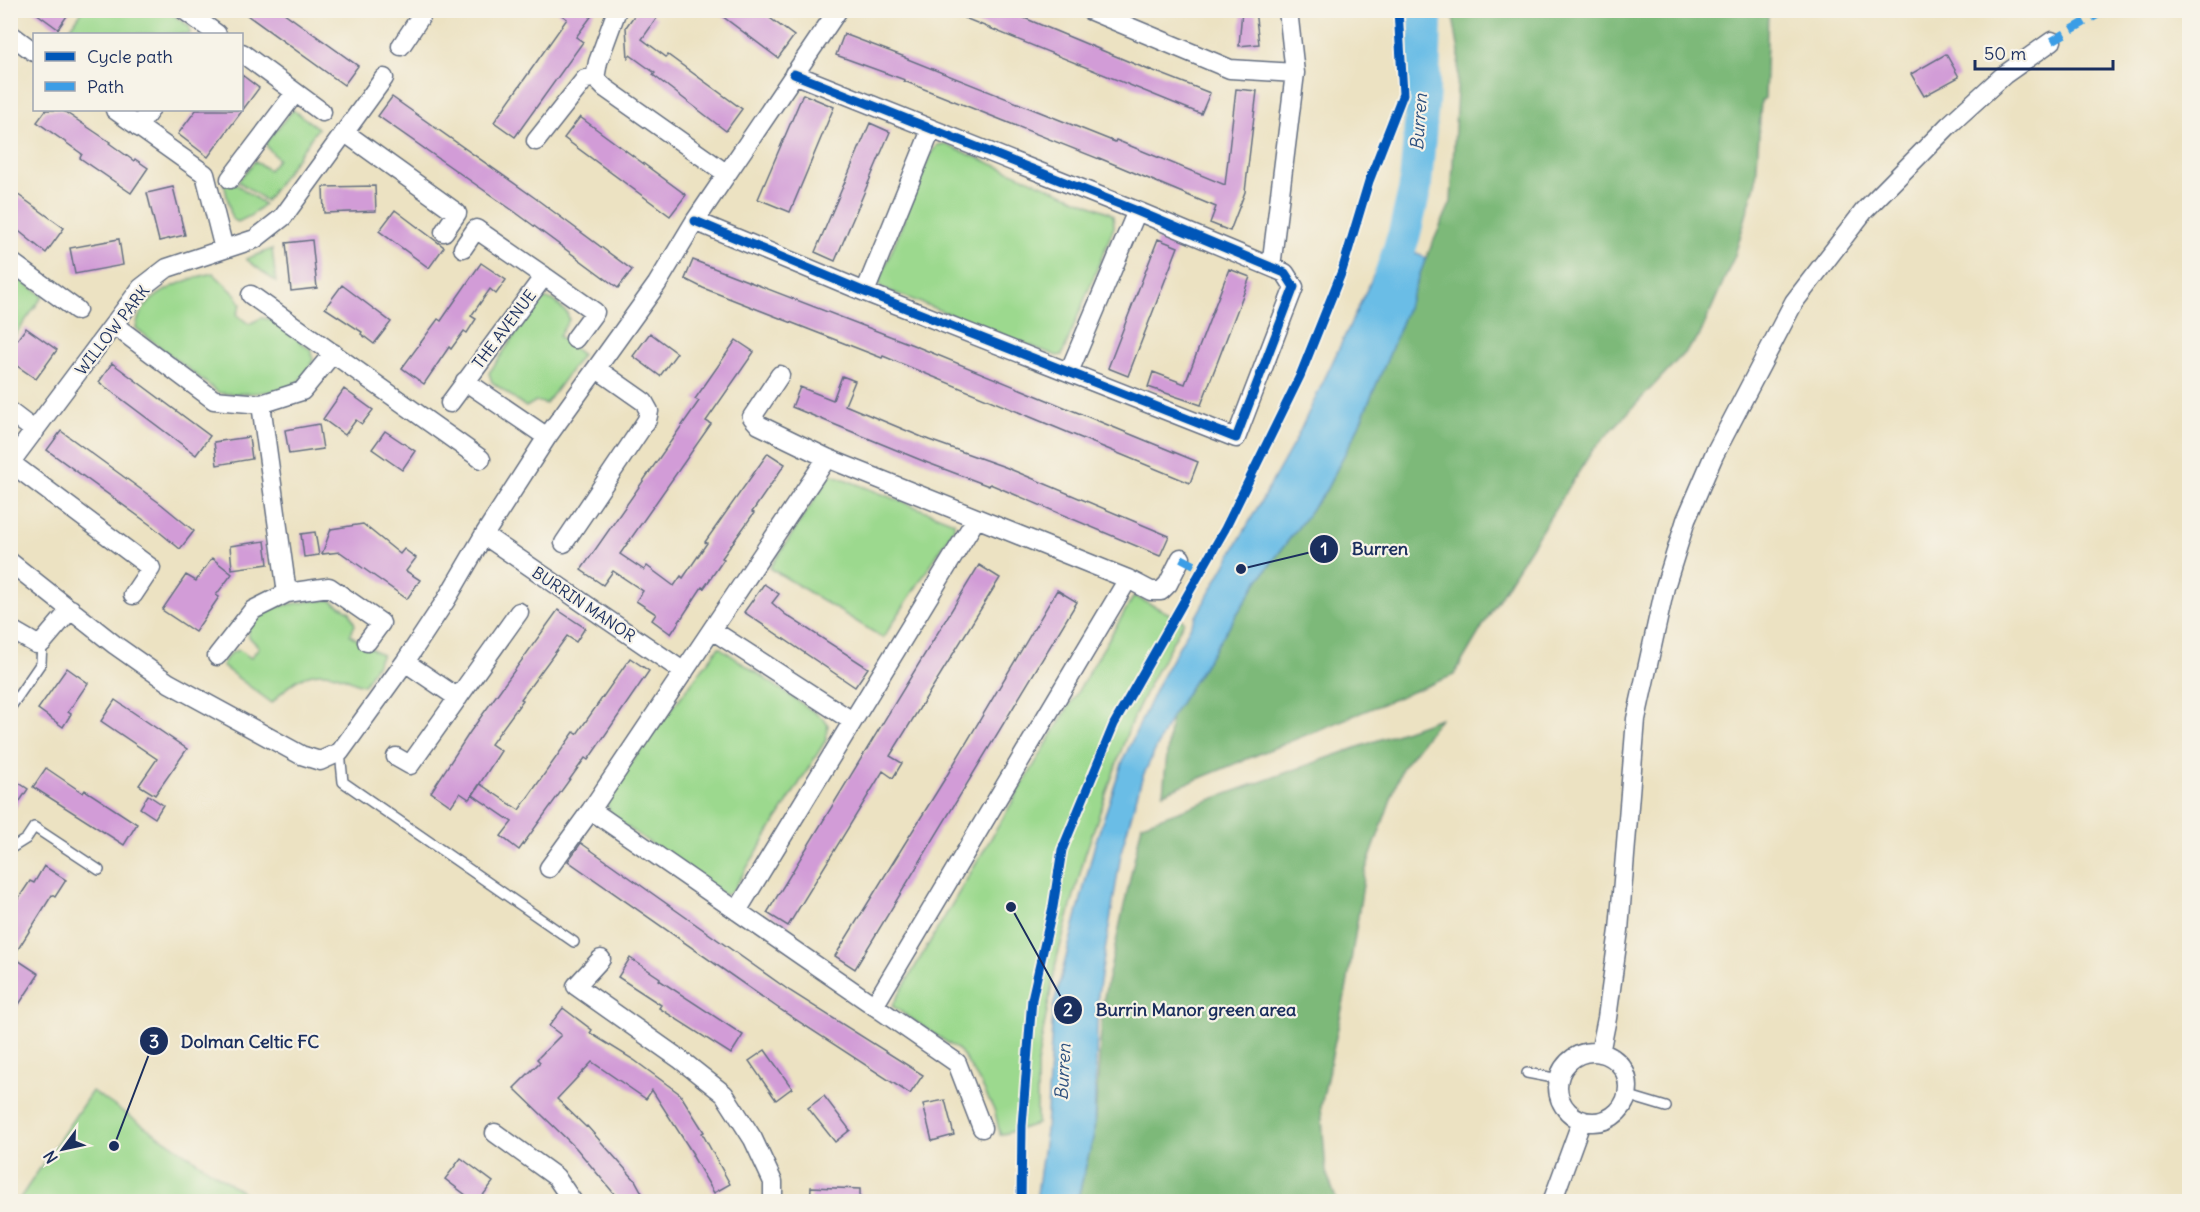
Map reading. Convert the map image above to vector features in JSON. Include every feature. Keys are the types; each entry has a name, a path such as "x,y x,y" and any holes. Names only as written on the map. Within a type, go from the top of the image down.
{"street":[{"path":"184,10 210,33"},
{"path":"400,46 425,10"},
{"path":"595,78 598,62 616,10"},
{"path":"10,562 115,645 169,683 301,755 320,761 340,752 405,662 547,437 657,284 695,221 838,10"},
{"path":"1089,10 1114,16 1230,69 1295,73"},
{"path":"1271,267 1295,73 1288,10"},
{"path":"10,34 33,51"},
{"path":"1600,1053 1607,1018 1618,930 1636,719 1665,587 1686,520 1714,455 1794,302 1864,211 1972,103 2004,75 2052,41"},
{"path":"243,54 322,112"},
{"path":"695,221 865,292 1236,438 1294,287 1285,273 1137,211 794,74"},
{"name":"WILLOW PARK","path":"11,463 141,288 167,268 255,240 283,217 384,78"},
{"path":"537,141 585,79 595,78"},
{"path":"595,78 605,88 727,174"},
{"path":"230,178 296,93"},
{"path":"116,111 205,174 224,249"},
{"path":"138,127 149,111"},
{"path":"865,292 931,130"},
{"path":"344,132 457,213 444,232"},
{"path":"1069,372 1137,211"},
{"name":"THE AVENUE","path":"463,248 476,229 595,312 575,339"},
{"path":"10,261 77,310"},
{"name":"THE AVENUE","path":"450,403 543,276"},
{"path":"251,295 481,459"},
{"path":"114,325 214,400 261,404 302,391 333,354"},
{"path":"564,543 647,420 649,411 644,402 597,369"},
{"path":"780,375 752,417 759,425 827,458 1128,579 1151,591 1161,591 1168,584 1181,558"},
{"name":"THE AVENUE","path":"465,381 547,437"},
{"path":"261,404 287,593"},
{"path":"10,412 35,430"},
{"path":"549,868 591,810 827,458"},
{"path":"11,463 151,568 133,595"},
{"path":"737,911 976,519"},
{"name":"BURRIN MANOR","path":"484,536 684,672"},
{"path":"874,1006 1128,579"},
{"path":"217,656 253,609 287,593 329,587 381,623 367,642"},
{"path":"10,629 36,644 42,643 71,609"},
{"path":"396,757 410,765 519,612"},
{"path":"712,630 852,721"},
{"path":"405,662 458,698"},
{"path":"591,810 957,1063 982,1128"},
{"path":"601,959 576,986 681,1060 724,1094 753,1139 773,1182 773,1202"},
{"path":"1589,1052 1600,1053 1619,1064 1625,1073 1626,1095 1622,1106 1604,1120 1593,1122 1582,1120 1573,1115 1560,1099 1559,1079 1569,1061 1589,1052"},
{"path":"1552,1202 1582,1120"},
{"path":"495,1133 556,1177 573,1202"}],"lane":[{"path":"10,708 40,663 42,643"},
{"path":"340,752 343,782 574,942"},
{"path":"10,849 26,839 34,827 99,870"},
{"path":"1527,1073 1559,1079"},
{"path":"1626,1095 1666,1107"}],"green space":[{"path":"83,10 167,11 189,26 190,33 67,33"},
{"path":"1452,11 1768,11 1765,98 1761,101 1756,181 1735,255 1699,337 1592,451 1510,580 1454,675 1163,793 1171,717 1258,581 1326,490 1356,432 1451,202 1459,52"},
{"path":"293,110 318,128 266,201 238,181 255,161 269,170 278,159 267,147 266,142"},
{"path":"944,144 1113,215 1114,227 1062,355 1057,356 880,287 879,282 931,153 937,145"},
{"path":"222,174 264,204 252,215 238,222 232,219"},
{"path":"272,249 276,282 246,259"},
{"path":"11,273 43,296 11,341"},
{"path":"213,273 236,295 241,304 237,315 249,324 261,318 270,319 311,350 312,363 307,371 289,387 244,394 219,393 136,328 139,316 146,306 166,290 190,279"},
{"path":"544,299 553,300 567,313 569,320 559,336 582,355 546,404 536,401 526,407 492,382 489,373 536,304"},
{"path":"831,474 954,522 954,529 883,638 770,568"},
{"path":"1134,596 1184,621 1130,725 1085,855 1057,958 1037,1064 1037,1124 1000,1135 995,1112 960,1051 892,1006"},
{"path":"330,600 350,612 355,625 350,635 382,655 364,685 331,674 311,674 294,682 272,703 222,666 229,655 239,650 251,658 259,647 248,636 248,628 267,608"},
{"path":"719,647 824,719 828,725 826,740 732,892 724,895 613,817 607,805 607,793"},
{"path":"1440,718 1402,768 1365,872 1347,986 1321,1106 1326,1172 1337,1201 1077,1202 1094,1134 1103,1001 1142,824"},
{"path":"92,1091 256,1201 18,1201"}],"water":[{"path":"1392,242 1426,258 1389,355 1356,432 1326,490 1258,581 1171,717 1142,778 1122,848 1098,994 1094,1134 1077,1201 1036,1201 1046,1130 1053,1008 1095,844 1124,758 1159,682 1295,441 1376,270"}],"building":[{"path":"32,10 71,10 58,29"},
{"path":"240,10 280,10 358,66 344,85"},
{"path":"555,10 596,10 576,37 583,42 515,137 494,122 567,19"},
{"path":"638,10 646,10 657,18 642,39 666,57 668,55 742,109 726,131 653,75 655,73 630,55 628,58 626,27"},
{"path":"714,10 759,10 794,36 778,58"},
{"path":"945,10 1005,10 1210,93 1201,114"},
{"path":"1242,10 1255,10 1259,44 1239,46"},
{"path":"844,34 1225,185 1236,89 1257,91 1245,192 1230,231 1210,223 1216,207 905,80 836,55"},
{"path":"1946,54 1959,77 1924,96 1911,74"},
{"path":"243,76 259,88 243,110"},
{"path":"803,94 834,107 790,212 758,199"},
{"path":"392,97 632,270 618,288 378,116"},
{"path":"45,111 64,111 134,161 135,159 148,168 131,193 80,158 82,154 37,122"},
{"path":"195,111 242,111 208,157 178,134"},
{"path":"580,117 686,195 670,216 564,138"},
{"path":"870,123 890,132 835,261 815,252"},
{"path":"375,186 376,211 324,213 323,187"},
{"path":"173,187 185,235 159,241 147,193"},
{"path":"10,189 64,228 46,253 10,224"},
{"path":"395,210 444,247 429,268 379,231"},
{"path":"119,239 123,265 75,274 70,248"},
{"path":"1158,239 1178,247 1128,376 1108,368"},
{"path":"312,240 317,288 291,291 286,243"},
{"path":"693,260 913,345 1198,462 1190,483 883,356 882,358 703,288 685,279"},
{"path":"481,263 506,280 496,294 490,289 471,316 476,319 467,333 464,331 451,349 449,347 424,384 402,368 438,319 441,321"},
{"path":"1229,269 1250,277 1201,405 1148,387 1153,372 1185,384"},
{"path":"342,285 391,322 374,344 361,334 362,332 325,308"},
{"path":"26,328 57,350 36,379 10,361 10,349"},
{"path":"650,333 677,353 660,376 633,356"},
{"path":"736,340 754,352 706,421 711,424 620,554 644,570 647,566 674,586 681,576 683,578 707,543 705,542 768,453 785,464 722,558 724,559 704,588 702,587 671,634 652,620 656,614 636,601 643,591 613,571 603,585 581,570 699,401 695,399"},
{"path":"112,363 210,436 196,455 99,382"},
{"path":"842,376 855,381 845,405 929,440 1005,467 1169,536 1160,556 990,484 989,486 928,463 792,407 800,387 833,400"},
{"path":"344,389 373,410 362,424 356,420 345,435 323,419"},
{"path":"319,424 323,449 289,454 285,430"},
{"path":"61,431 194,531 180,549 47,450"},
{"path":"385,431 415,451 402,470 372,449"},
{"path":"249,437 252,459 217,465 214,442"},
{"path":"363,524 400,554 404,549 416,558 406,571 420,580 407,599 340,552 322,554 331,529"},
{"path":"315,532 319,555 304,557 301,534"},
{"path":"265,541 268,564 232,569 230,546"},
{"path":"212,558 232,574 216,595 219,597 195,632 162,610 186,575 196,581"},
{"path":"979,565 1000,578 890,756 902,763 893,778 883,771 788,926 767,913"},
{"path":"764,584 779,594 772,603 786,615 868,668 855,687 744,612"},
{"path":"1057,590 1077,602 855,969 835,956 946,777"},
{"path":"558,610 585,628 576,642 567,636 521,699 523,700 491,744 501,751 473,794 469,799 460,793 451,806 431,792 470,732"},
{"path":"630,658 649,671 588,760 585,758 519,850 501,836 512,822 473,795 480,784 519,810 574,732 577,734"},
{"path":"67,668 88,683 68,712 71,714 63,727 38,709"},
{"path":"115,700 187,749 155,795 139,785 157,759 101,721"},
{"path":"46,768 83,793 85,790 137,824 124,845 33,787"},
{"path":"10,777 28,789 10,816"},
{"path":"148,795 163,805 155,818 140,808"},
{"path":"581,843 790,991 923,1075 910,1094 781,1010 568,861"},
{"path":"44,866 66,880 55,897 52,895 13,957 39,974 10,1018 10,911 30,881 34,883"},
{"path":"630,958 660,978 659,980 743,1035 731,1054 659,1008 661,1005 618,977"},
{"path":"563,1008 592,1030 590,1033 634,1060 680,1094 704,1132 702,1133 730,1184 714,1193 693,1154 652,1090 646,1099 592,1062 557,1099 587,1126 635,1180 647,1202 621,1202 576,1148 514,1088 540,1062 537,1059 561,1035 549,1026"},
{"path":"765,1050 792,1088 776,1100 749,1061"},
{"path":"824,1096 850,1130 835,1142 808,1108"},
{"path":"945,1100 954,1135 932,1141 923,1104"},
{"path":"461,1158 493,1182 478,1202 445,1179"},
{"path":"811,1187 860,1189 860,1202 810,1202"}],"waterway":[{"name":"Burren","path":"1386,289 1404,235 1415,189 1423,96 1426,10"}],"marked path":[{"path":"2052,41 2106,10"},
{"path":"1181,558 1202,569"}],"cycle path":[{"path":"1021,1202 1022,1126 1032,999 1053,907 1062,850 1114,724 1225,529 1300,376 1342,271 1369,181 1403,94 1398,10"},
{"path":"695,221 865,292 1236,438 1294,287 1285,273 1137,211 794,74"}],"place":[{"name":"Burren","path":"1241,569"},
{"name":"Burrin Manor green area","path":"1011,907"},
{"name":"Dolman Celtic FC","path":"114,1146"}]}
